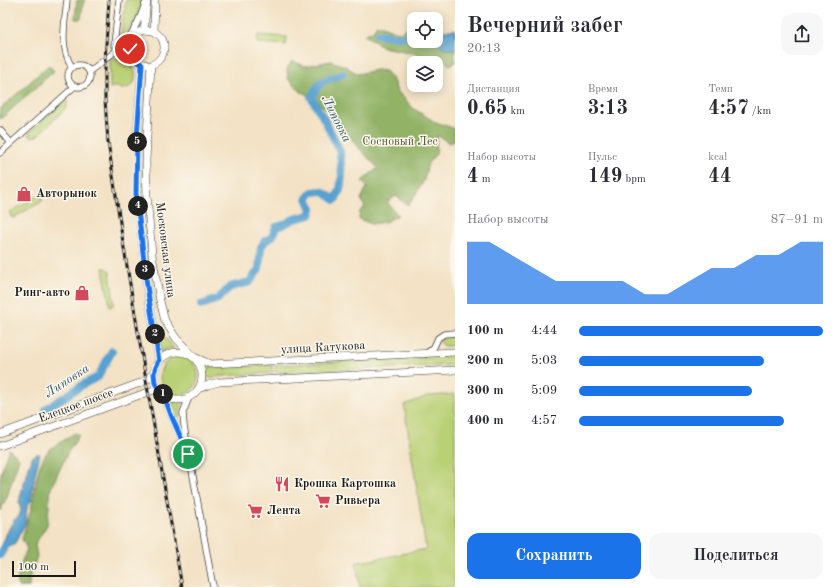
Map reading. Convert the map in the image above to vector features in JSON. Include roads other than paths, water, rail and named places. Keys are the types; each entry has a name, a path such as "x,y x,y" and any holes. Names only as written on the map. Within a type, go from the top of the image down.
{"main road":[{"path":"144,30 146,0"},
{"path":"154,31 155,0"},
{"path":"144,30 154,31 162,38 164,49 163,55 159,60 151,65 136,62 130,49 136,34 144,30"},
{"name":"Московская улица","path":"142,64 137,138 136,193 147,286 159,361"},
{"name":"Московская улица","path":"151,65 146,162 152,255 160,301 166,321 176,338 194,357"},
{"path":"198,389 202,379 202,373 201,367 194,357 182,352 175,352 164,356 159,361 154,373 155,383 162,393 179,400 189,397 198,389 219,382 455,370"},
{"name":"улица Катукова","path":"194,357 210,364 218,364 455,352"},
{"name":"Елецкое шоссе","path":"0,434 140,383 154,373"},
{"name":"Елецкое шоссе","path":"0,446 154,390 162,393"}],"street":[{"path":"67,0 64,39 68,61 72,67"},
{"path":"116,50 114,44 119,0"},
{"path":"128,39 141,14 146,0"},
{"path":"90,71 136,34"},
{"path":"116,50 132,56"},
{"path":"76,65 84,65 90,71 89,82 83,86 75,86 69,81 68,73 72,67 76,65"},
{"path":"0,153 75,86"},
{"path":"0,130 11,143"},
{"path":"426,354 434,348 438,338 444,334 455,333"},
{"path":"438,338 438,345 447,353"},
{"path":"162,393 188,454"},
{"path":"189,397 183,417 184,426 213,587"}],"water":[{"path":"455,29 455,49 447,49 443,47 443,31"},
{"path":"40,454 31,501 27,507 26,521 15,543 3,548 2,545 6,535 13,521 19,516 21,511 19,502 24,481 29,469 28,466 32,457"}],"waterway":[{"name":"Липовка","path":"378,34 399,37 407,35"},
{"name":"Липовка","path":"201,305 218,299 230,287 250,282 259,269 261,247 265,241 272,237 276,227 294,219 310,215 312,209 307,198 312,192 322,191 335,200 340,190 342,176 340,151 311,97 321,82 343,74"},
{"name":"Липовка","path":"46,409 84,384 98,377 112,351"},
{"name":"Липовка","path":"0,555 9,540"}],"railway":[{"path":"109,0 105,59 105,100 108,142 122,236 182,587"}],"place":[{"name":"Авторынок","path":"24,194"},
{"name":"Ринг-авто","path":"82,293"},
{"name":"Крошка Картошка","path":"282,484"},
{"name":"Ривьера","path":"323,501"},
{"name":"Лента","path":"255,511"}],"park label":[{"name":"Сосновый Лес","path":"400,142"}]}
